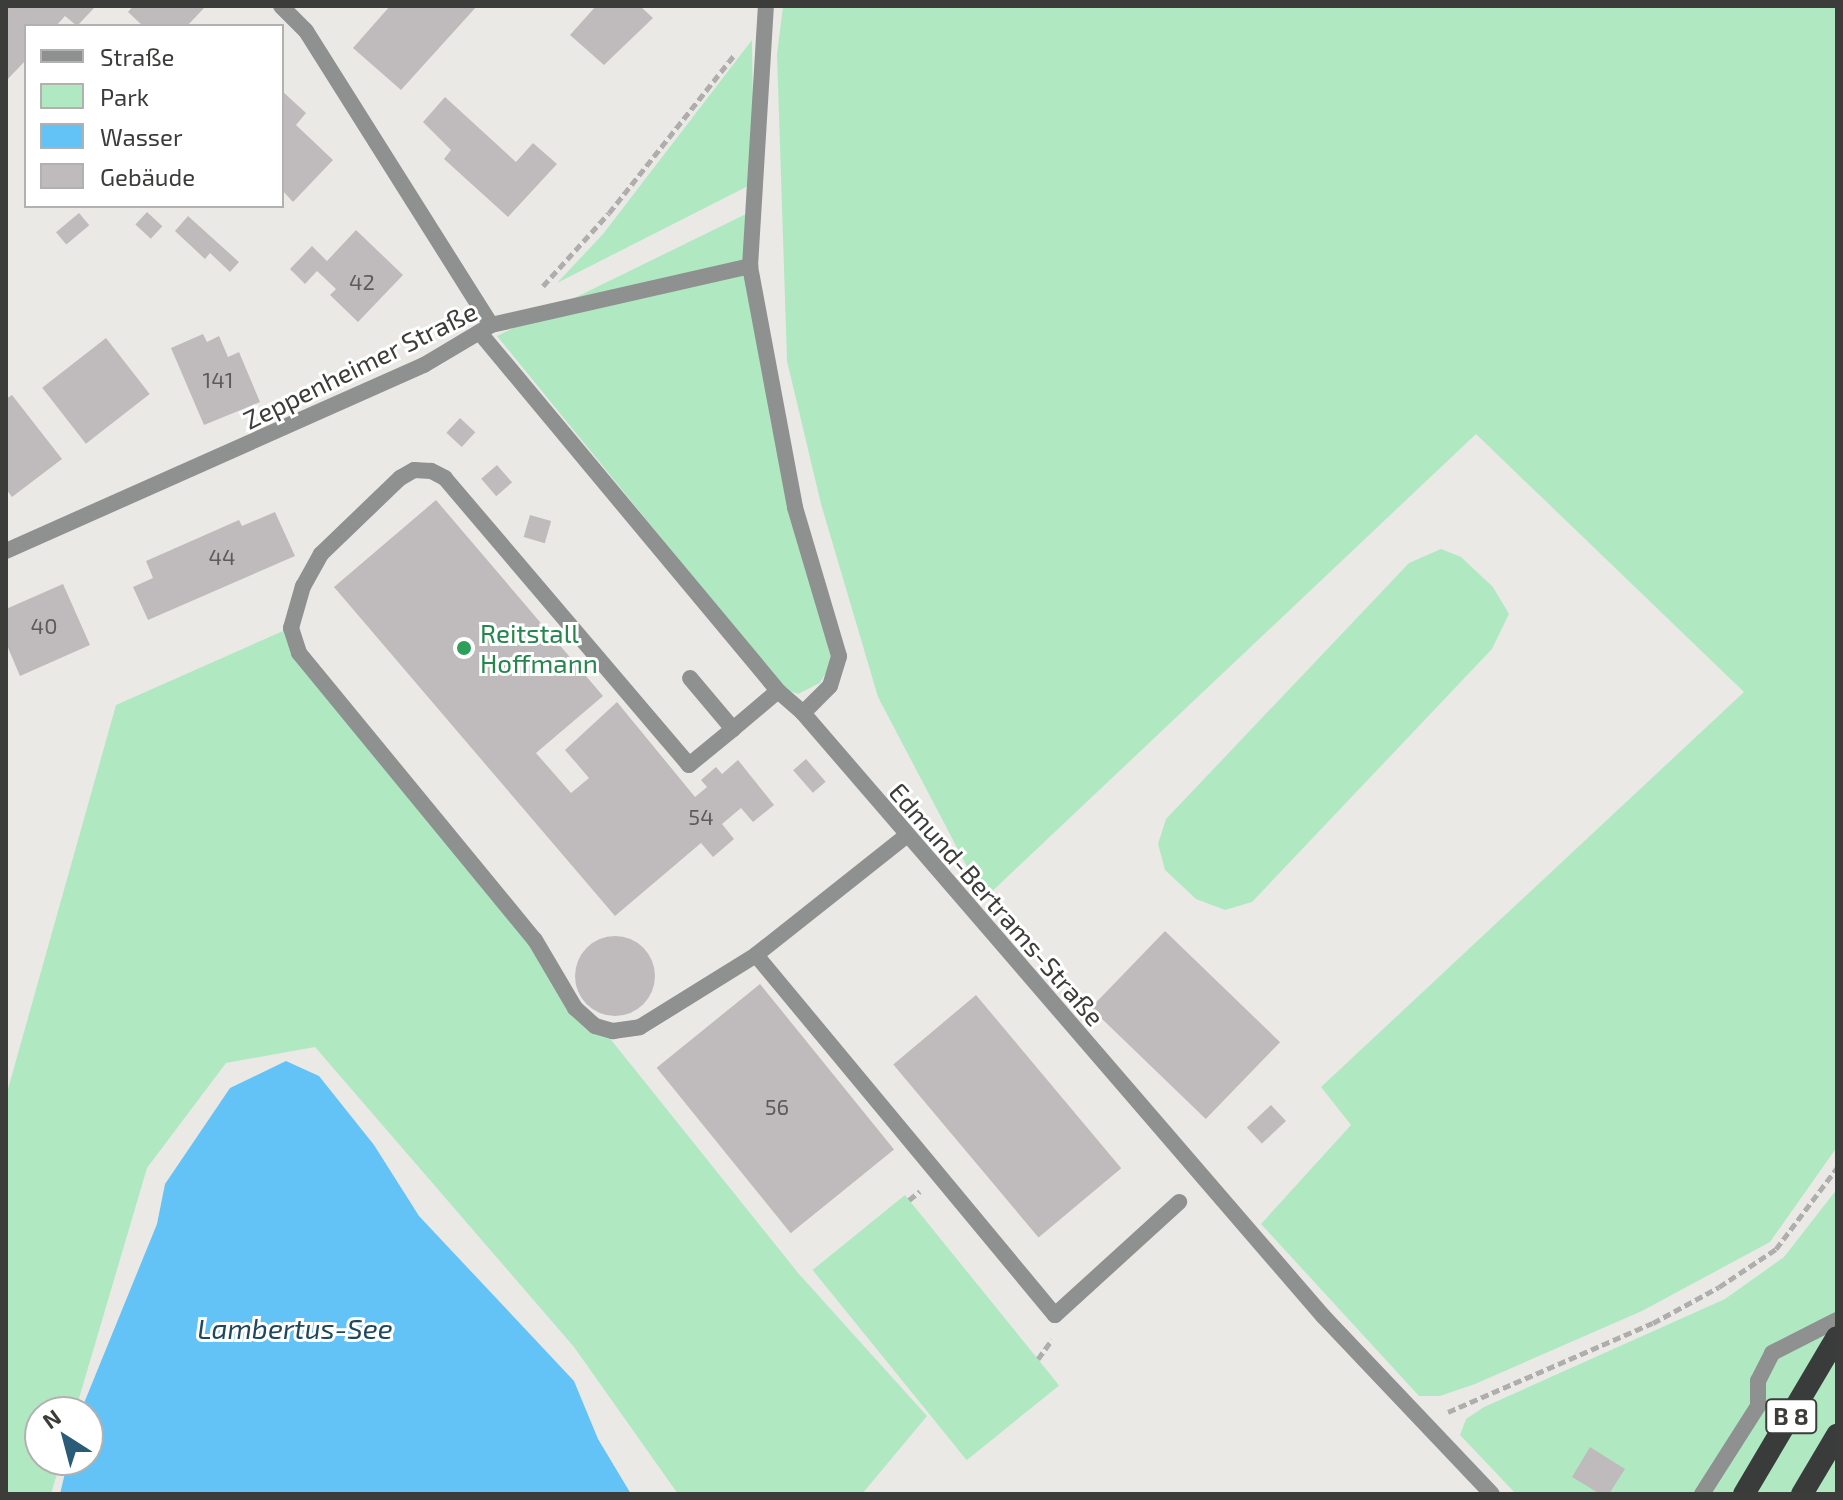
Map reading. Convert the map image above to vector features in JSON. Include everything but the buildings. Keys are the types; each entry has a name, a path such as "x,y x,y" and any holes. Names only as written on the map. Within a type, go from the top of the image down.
{"highway":[{"name":"B 8","path":"1744,1494 1837,1337"},
{"name":"B 8","path":"1802,1494 1837,1435"}],"street":[{"name":"Edmund-Bertrams-Straße","path":"281,6 306,31 486,329 778,691 803,713 1323,1316 1492,1494"},
{"path":"765,8 750,266 795,507 839,656 830,686 803,713"},
{"name":"Zeppenheimer Straße","path":"6,551 172,482 424,365 486,329 750,266"},
{"path":"778,691 689,765 445,478 431,471 414,470 400,478 321,554 303,586 291,628 299,653 535,940 575,1008 595,1026 613,1031 640,1027 756,955 906,836"},
{"path":"690,678 733,729"},
{"path":"756,955 1055,1315 1179,1202"},
{"path":"1702,1494 1758,1406 1758,1381 1772,1353 1837,1320"}],"path":[{"path":"531,297 618,201 724,71 765,8"},
{"path":"1430,1429 1450,1411 1640,1329 1719,1287 1776,1249 1837,1168"}],"green space":[{"path":"783,6 1837,6 1837,1147 1770,1242 1642,1311 1475,1384 1440,1396 1419,1396 1261,1224 1351,1125 1321,1087 1744,692 1476,434 984,899 878,697 821,504 787,361 777,54"},
{"path":"752,40 754,183 557,283 603,234"},
{"path":"748,213 770,418 832,662 820,683 798,694 784,689 497,336"},
{"path":"1441,549 1461,557 1493,587 1509,614 1492,649 1252,902 1225,910 1196,899 1165,870 1158,844 1166,819 1409,563"},
{"path":"283,631 799,1274 927,1416 862,1494 678,1494 574,1347 315,1047 226,1063 147,1168 80,1396 24,1396 24,1476 56,1476 51,1494 6,1494 6,1096 116,705"},
{"path":"1837,1189 1837,1494 1516,1494 1460,1435 1466,1419 1484,1407 1725,1299 1784,1257"},
{"path":"905,1195 1059,1385 967,1460 813,1270"}],"water":[{"name":"Lambertus-See","path":"286,1061 319,1076 374,1145 419,1216 574,1381 598,1439 631,1494 60,1494 64,1476 104,1476 104,1396 87,1396 157,1224 165,1184 230,1088"}],"place":[{"name":"Reitstall Hoffmann","path":"464,648"}]}
